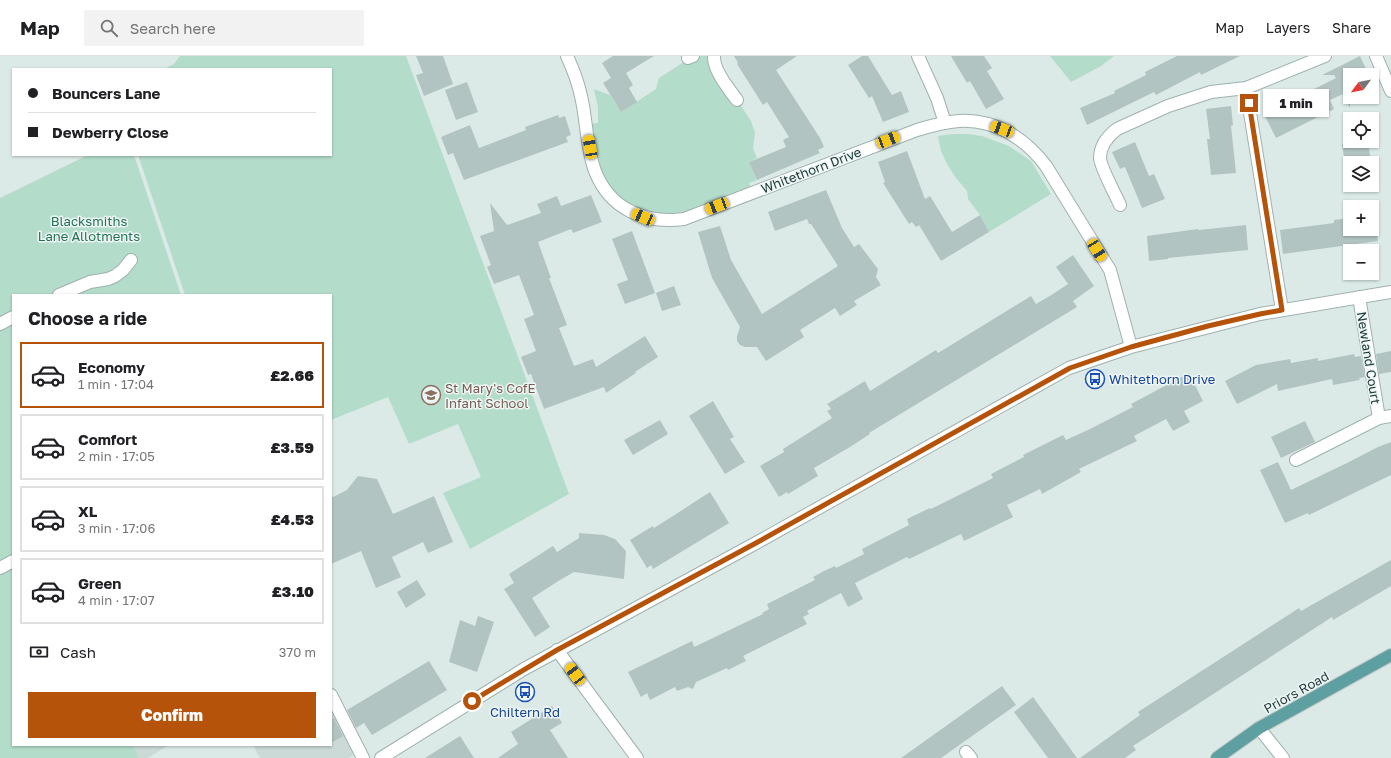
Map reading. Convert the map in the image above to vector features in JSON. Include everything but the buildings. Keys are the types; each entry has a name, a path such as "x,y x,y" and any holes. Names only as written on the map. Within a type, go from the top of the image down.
{"main road":[{"name":"Priors Road","path":"1217,758 1258,728 1391,655"}],"street":[{"name":"Whitethorn Drive","path":"567,56 582,98 592,158 595,171 601,183 618,203 630,211 643,217 657,220 684,219 917,130 944,123 967,121 988,124 1002,129 1027,144 1037,154 1110,270 1131,347"},
{"path":"714,56 715,65 718,71 737,100"},
{"path":"918,56 934,92 944,123"},
{"path":"1120,205 1100,159 1106,140 1117,129 1168,106 1211,92 1246,88 1325,56"},
{"path":"1376,56 1391,91"},
{"path":"1246,88 1282,310"},
{"path":"61,294 90,282 108,279 115,276 123,270 130,260"},
{"path":"381,758 557,650 756,543 1070,368 1131,347 1208,326 1260,314 1391,292"},
{"name":"Newland Court","path":"1359,297 1378,418"},
{"path":"0,324 12,318"},
{"name":"Newland Court","path":"1296,460 1378,418 1391,416"},
{"path":"0,568 12,562"},
{"path":"557,650 637,758"},
{"path":"332,697 363,758"},
{"path":"1258,728 1283,758"}],"shaded area":[{"path":"332,711 351,747 353,755 349,758 260,758 254,746 332,746"},
{"path":"133,746 167,746 148,758 139,758"}],"green space":[{"name":"St Mary's CofE Infant School","path":"180,56 406,56 569,494 470,549 443,493 481,477 458,424 409,444 388,397 332,420 332,294 185,294 138,156 332,156 332,68 166,68 174,64"},
{"path":"693,56 714,56 737,100 751,121 755,133 753,148 757,158 749,162 757,180 749,183 753,192 684,219 657,220 609,194 585,124 598,123 598,107 594,89 610,95 621,112 656,89 659,78"},
{"path":"1050,56 1114,56 1101,66 1071,82"},
{"path":"952,134 982,136 1009,146 1031,161 1051,194 989,232 980,215 968,199 967,191 956,178 941,151 938,136"},
{"name":"Blacksmiths Lane Allotments","path":"86,156 134,156 181,294 12,294 12,746 133,746 139,758 0,758 0,198"}],"place":[{"name":"Whitethorn Drive","path":"1095,379"},
{"name":"St Mary's CofE Infant School","path":"431,395"},
{"name":"Chiltern Rd","path":"525,692"}],"route":[{"path":"472,701 557,650 756,543 1070,368 1131,347 1208,326 1282,310 1249,103"}]}
